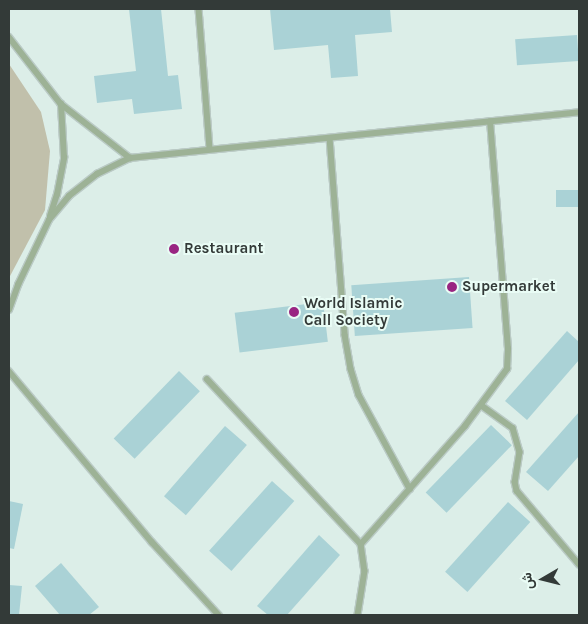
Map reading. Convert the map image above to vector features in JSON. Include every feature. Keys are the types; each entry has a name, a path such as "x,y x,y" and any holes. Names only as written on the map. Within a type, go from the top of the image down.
{"lane":[{"path":"199,9 210,149"},
{"path":"9,36 61,104 130,158"},
{"path":"9,310 18,285 49,220 57,195 64,158 61,104"},
{"path":"49,220 70,196 97,174 130,158 579,112"},
{"path":"361,544 481,405 507,369 490,122"},
{"path":"330,138 345,335 351,369 359,395 410,489"},
{"path":"9,371 152,542 219,615"},
{"path":"207,378 361,544 365,571 358,615"},
{"path":"481,405 513,428 520,452 515,482 517,492 579,564"}],"green space":[{"path":"9,64 41,112 50,151 45,210 9,278"}],"building":[{"path":"129,9 161,9 168,76 178,75 182,109 134,114 132,99 97,103 94,76 136,71"},
{"path":"270,9 390,9 392,32 355,35 358,76 331,78 328,45 274,50"},
{"path":"577,35 579,61 517,65 515,39"},
{"path":"556,190 579,190 579,207 556,207"},
{"path":"469,277 473,328 355,336 351,285"},
{"path":"323,302 328,342 240,353 235,313"},
{"path":"567,331 579,342 579,360 527,420 505,401"},
{"path":"179,371 200,391 135,459 114,439"},
{"path":"579,412 579,456 548,491 526,472"},
{"path":"491,425 512,445 447,513 426,493"},
{"path":"225,426 247,445 186,515 164,496"},
{"path":"272,481 294,501 231,571 209,551"},
{"path":"9,501 23,504 14,549 9,548"},
{"path":"508,502 530,522 467,592 445,572"},
{"path":"319,535 340,555 287,615 268,615 257,606"},
{"path":"61,563 99,607 89,615 60,615 35,586"},
{"path":"9,585 22,586 19,615 9,615"}],"place":[{"name":"Restaurant","path":"174,249"},
{"name":"Supermarket","path":"452,287"},
{"name":"World Islamic Call Society","path":"294,312"}]}
